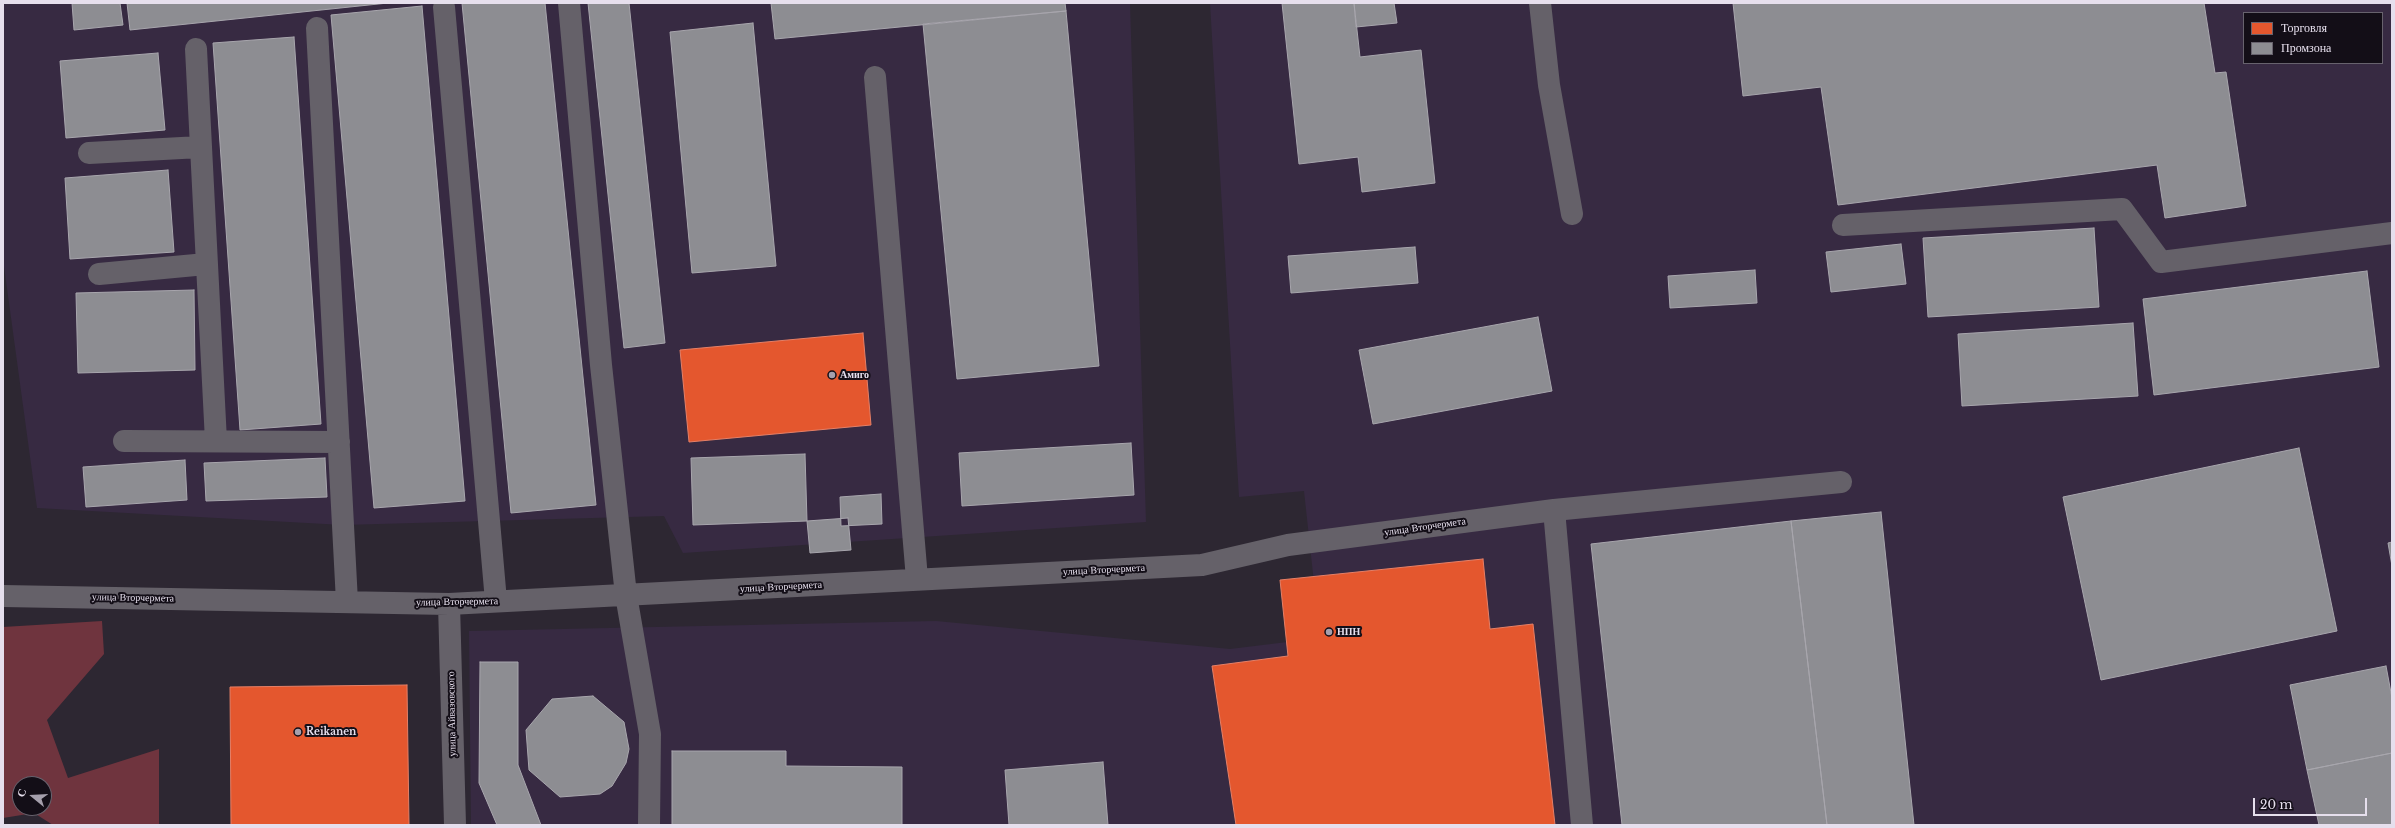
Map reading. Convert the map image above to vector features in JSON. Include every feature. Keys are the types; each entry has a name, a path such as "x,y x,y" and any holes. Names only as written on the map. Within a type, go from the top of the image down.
{"street":[{"path":"569,3 600,365 626,595 650,734 649,825"},
{"path":"1540,3 1549,85 1572,214"},
{"path":"444,7 496,601"},
{"path":"317,28 347,602"},
{"path":"196,49 216,441"},
{"path":"875,77 917,579"},
{"path":"89,154 200,147"},
{"path":"1843,225 2122,209 2161,262 2392,233"},
{"path":"99,274 206,264"},
{"path":"124,441 339,442"},
{"name":"улица Вторчермета","path":"3,596 449,604 1202,565 1288,545 1554,510 1841,482"},
{"path":"1554,510 1582,825"},
{"name":"улица Айвазовского","path":"449,604 455,825"}],"shaded area":[{"path":"3,3 1130,3 1146,522 683,553 664,516 343,525 37,508 3,259"},
{"path":"1210,3 2392,3 2392,825 471,825 469,631 936,621 1230,649 1320,638 1304,491 1239,497"},
{"path":"102,621 104,654 47,720 68,778 159,749 159,825 53,825 39,816 52,816 52,776 12,776 12,816 15,816 3,818 3,627"}],"building: Торговля":[{"path":"863,333 871,425 689,442 680,350"},
{"path":"1483,559 1490,629 1533,624 1555,825 1236,825 1212,666 1288,656 1280,580"},
{"path":"407,685 409,825 231,825 230,687"}],"building: Промзона":[{"path":"72,3 120,3 123,25 74,30"},
{"path":"127,3 388,3 130,30"},
{"path":"462,3 545,3 596,505 511,513"},
{"path":"588,3 629,3 665,343 624,348"},
{"path":"771,3 1065,3 1066,11 775,39"},
{"path":"1282,3 1354,3 1360,57 1421,50 1435,183 1362,192 1358,157 1299,164"},
{"path":"1354,3 1394,3 1397,23 1356,27"},
{"path":"1733,3 2204,3 2215,73 2226,72 2246,206 2165,218 2157,165 1838,205 1821,87 1743,96"},
{"path":"422,6 465,501 374,508 331,15"},
{"path":"1066,11 1099,366 957,379 923,24"},
{"path":"753,23 776,266 692,273 670,32"},
{"path":"294,37 321,424 240,430 213,43"},
{"path":"158,53 165,130 66,138 60,61"},
{"path":"168,170 174,252 70,259 65,178"},
{"path":"2094,228 2099,307 1928,317 1923,238"},
{"path":"1901,244 1906,284 1831,292 1826,252"},
{"path":"1415,247 1418,283 1291,293 1288,256"},
{"path":"1755,270 1757,303 1670,308 1668,276"},
{"path":"2367,271 2379,367 2154,395 2143,299"},
{"path":"194,290 195,370 78,373 76,293"},
{"path":"1538,317 1552,391 1373,424 1359,350"},
{"path":"2133,323 2138,396 1962,406 1958,334"},
{"path":"1131,443 1134,495 962,506 959,453"},
{"path":"2299,448 2337,631 2101,680 2063,497"},
{"path":"805,454 807,521 693,525 691,458"},
{"path":"325,458 327,497 206,501 204,463"},
{"path":"185,460 187,500 86,507 83,467"},
{"path":"881,494 882,524 841,526 840,497"},
{"path":"1881,512 1914,825 1827,825 1791,521"},
{"path":"848,518 851,550 810,553 807,521"},
{"path":"1791,521 1827,825 1622,825 1591,544"},
{"path":"2392,542 2392,566 2388,543"},
{"path":"480,662 518,662 518,765 541,825 497,825 479,783"},
{"path":"2386,666 2392,698 2392,753 2307,770 2290,685"},
{"path":"593,696 624,722 629,749 626,763 612,786 600,794 560,797 529,770 526,730 552,699"},
{"path":"672,751 786,751 786,766 902,767 902,825 672,825"},
{"path":"2392,753 2392,825 2319,825 2307,770"},
{"path":"1103,762 1108,825 1009,825 1005,770"}],"place":[{"name":"Амиго","path":"832,375"},
{"name":"НПН","path":"1329,632"},
{"name":"Reikanen","path":"298,732"}]}
